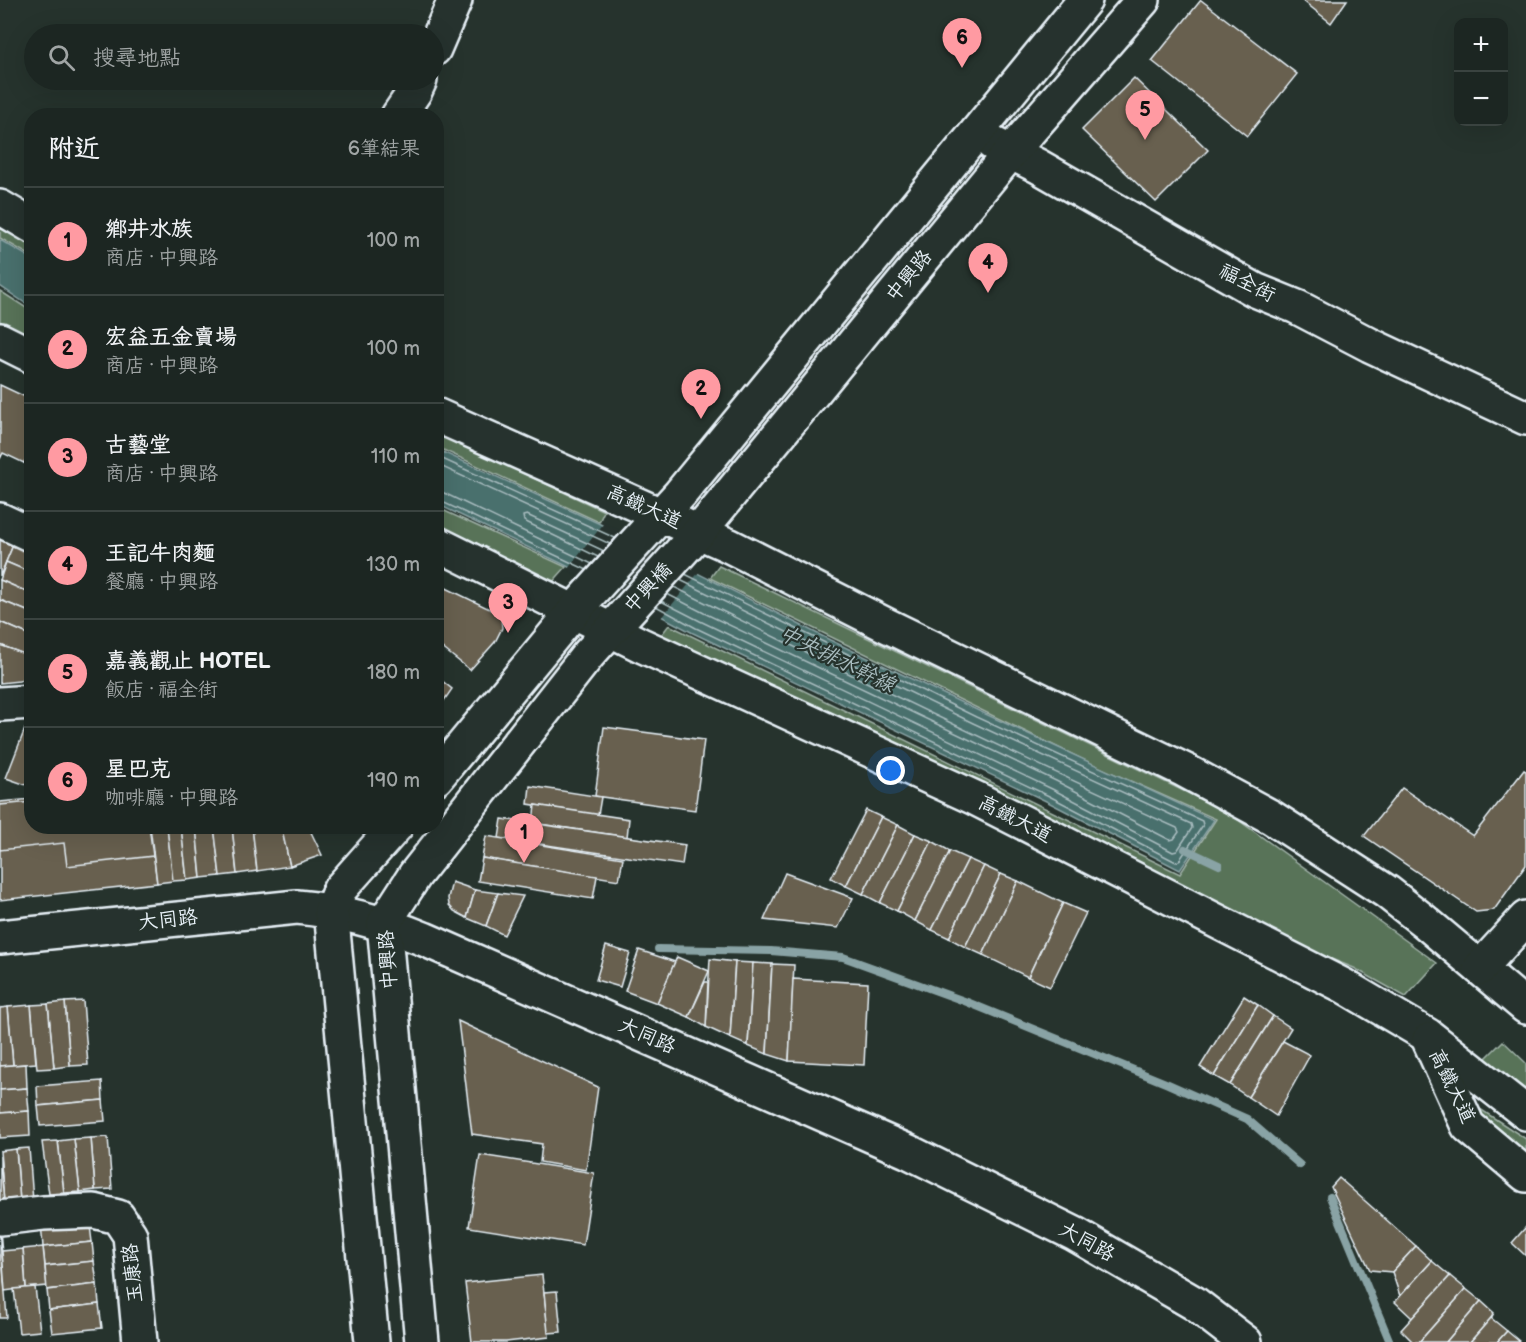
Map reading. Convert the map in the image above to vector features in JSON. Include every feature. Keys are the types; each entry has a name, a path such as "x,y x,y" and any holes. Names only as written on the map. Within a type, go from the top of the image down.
{"street":[{"path":"444,24 454,0"},
{"name":"中興路","path":"640,540 1085,0"},
{"name":"中興路","path":"688,544 1010,153 1143,0"},
{"path":"403,108 415,90"},
{"name":"福全街","path":"975,135 1038,166 1255,290 1297,307 1370,345 1526,417"},
{"path":"0,207 24,221"},
{"path":"0,340 24,352"},
{"name":"高鐵大道","path":"444,419 661,515 688,544 897,630 1184,770 1271,817 1387,892 1526,1008"},
{"path":"0,520 24,530"},
{"name":"中興橋","path":"577,608 640,540"},
{"name":"中興橋","path":"614,625 688,544"},
{"name":"高鐵大道","path":"444,547 614,625 975,798 1344,986 1428,1035 1468,1126 1526,1175"},
{"path":"444,768 577,608"},
{"name":"中興路","path":"422,1342 384,923 415,875 614,625"},
{"path":"0,704 24,702"},
{"path":"372,1342 331,910 340,889 389,834"},
{"name":"大同路","path":"0,937 297,907 331,910 384,923 435,943 918,1156 1075,1234 1194,1303 1245,1342"},
{"path":"1526,918 1480,968 1526,1023"},
{"path":"1428,1035 1526,1113"},
{"path":"1428,1035 1526,1131"},
{"name":"玉康路","path":"0,1218 94,1211 118,1217 130,1235 140,1342"}],"green space":[{"path":"0,216 24,231 24,252 0,238"},
{"path":"0,291 24,306 24,339 0,327"},
{"path":"444,436 604,511 599,522 444,450"},
{"path":"444,511 566,567 549,586 444,537"},
{"path":"719,566 1227,812 1437,963 1406,997 1354,968 1268,934 659,638 669,625 1180,874 1216,819 1090,763 710,578"},
{"path":"1503,1041 1526,1063 1526,1105 1476,1068"},
{"path":"1480,1109 1526,1139 1526,1164 1472,1118"}],"water":[{"path":"0,240 24,254 24,302 0,286"},
{"path":"444,453 598,523 830,640 1214,820 1180,870 1046,801 693,633 563,564 444,507"}],"pier":[{"path":"604,523 700,571 660,619 567,570"}],"building":[{"path":"1201,0 1297,74 1247,136 1152,61"},
{"path":"1302,0 1347,0 1331,23"},
{"path":"1134,78 1208,150 1156,202 1082,130"},
{"path":"0,385 24,396 24,463 3,453 0,459"},
{"path":"0,531 16,538 0,576"},
{"path":"16,538 24,542 24,570 6,562"},
{"path":"6,562 24,570 24,590 0,580"},
{"path":"0,580 24,590 24,610 0,600"},
{"path":"444,587 498,613 501,617 502,628 495,642 470,670 444,649"},
{"path":"0,600 24,610 24,632 0,622"},
{"path":"0,622 24,632 24,654 0,645"},
{"path":"0,645 24,654 24,678 19,681 0,683"},
{"path":"444,682 452,689 444,701"},
{"path":"604,727 704,740 695,810 595,796"},
{"path":"24,732 24,784 6,778"},
{"path":"1524,770 1526,771 1526,865 1494,910 1476,912 1364,836 1402,788 1473,836"},
{"path":"530,786 601,797 598,815 528,804"},
{"path":"24,800 24,834 151,834 157,883 0,900 0,802"},
{"path":"24,803 24,834 150,834 153,856 67,866 64,843 0,850 0,805"},
{"path":"535,805 629,819 627,837 533,823"},
{"path":"866,810 881,817 846,886 831,878"},
{"path":"881,817 898,825 863,894 846,886"},
{"path":"502,819 685,845 682,865 499,838"},
{"path":"898,825 915,834 880,903 863,894"},
{"path":"151,834 168,834 173,881 157,883"},
{"path":"168,834 182,834 187,880 173,881"},
{"path":"182,834 197,834 201,878 187,880"},
{"path":"197,834 215,834 220,876 201,878"},
{"path":"215,834 233,834 237,874 220,876"},
{"path":"233,834 253,834 257,871 237,874"},
{"path":"253,834 283,834 290,866 257,871"},
{"path":"283,834 312,834 322,855 290,866"},
{"path":"915,834 932,841 897,911 880,903"},
{"path":"486,836 623,858 619,880 482,858"},
{"path":"932,841 950,851 915,921 897,911"},
{"path":"950,851 968,859 932,930 915,921"},
{"path":"482,858 597,876 593,899 478,881"},
{"path":"968,859 984,866 949,938 932,930"},
{"path":"984,866 1001,874 965,947 949,938"},
{"path":"785,873 853,898 838,928 764,920"},
{"path":"1001,874 1018,881 983,955 965,947"},
{"path":"1018,881 1063,903 1028,977 983,955"},
{"path":"452,882 475,890 467,918 454,911 449,905 448,898"},
{"path":"475,890 498,893 486,926 467,918"},
{"path":"498,893 523,896 504,935 486,926"},
{"path":"1063,903 1086,913 1050,987 1028,977"},
{"path":"606,946 630,953 620,987 596,980"},
{"path":"639,950 675,962 657,1003 625,991"},
{"path":"677,957 709,971 689,1017 657,1003"},
{"path":"710,959 735,962 730,1038 706,1027"},
{"path":"735,962 753,963 748,1046 730,1038"},
{"path":"753,963 772,964 767,1054 748,1046"},
{"path":"772,964 794,965 789,1061 767,1054"},
{"path":"793,979 868,983 864,1065 789,1061"},
{"path":"705,982 708,982 706,1027 689,1017"},
{"path":"1244,996 1258,1005 1214,1076 1200,1067"},
{"path":"83,1001 88,1065 70,1066 65,1002"},
{"path":"65,1002 70,1066 54,1068 48,1004"},
{"path":"48,1004 54,1068 37,1069 31,1005"},
{"path":"31,1005 36,1063 13,1065 8,1007"},
{"path":"1258,1005 1273,1016 1230,1085 1214,1076"},
{"path":"8,1007 13,1065 0,1066 0,1008"},
{"path":"1273,1016 1291,1028 1248,1097 1230,1085"},
{"path":"458,1021 598,1087 586,1170 540,1162 542,1144 472,1134"},
{"path":"1283,1041 1310,1055 1276,1116 1248,1097"},
{"path":"26,1064 27,1088 0,1090 0,1066"},
{"path":"102,1081 103,1100 38,1106 37,1086"},
{"path":"27,1088 29,1111 0,1113 0,1090"},
{"path":"103,1100 105,1121 40,1126 38,1106"},
{"path":"29,1111 30,1136 0,1138 0,1113"},
{"path":"108,1137 112,1189 95,1190 91,1138"},
{"path":"91,1138 95,1190 80,1192 74,1139"},
{"path":"74,1139 80,1192 64,1193 58,1141"},
{"path":"58,1141 64,1193 49,1194 42,1142"},
{"path":"29,1148 33,1201 20,1202 16,1149"},
{"path":"16,1149 20,1202 4,1203 0,1151"},
{"path":"480,1155 594,1173 583,1245 469,1227"},
{"path":"0,1156 4,1203 0,1204"},
{"path":"1339,1178 1416,1246 1392,1272 1370,1270 1331,1187"},
{"path":"89,1218 92,1242 43,1247 41,1222"},
{"path":"1526,1227 1526,1256 1512,1243"},
{"path":"0,1229 7,1318 0,1318"},
{"path":"92,1242 94,1261 45,1266 43,1247"},
{"path":"1416,1246 1432,1261 1400,1296 1392,1272"},
{"path":"43,1247 47,1286 26,1288 23,1249"},
{"path":"23,1249 26,1288 5,1291 2,1251"},
{"path":"94,1261 97,1284 47,1290 45,1266"},
{"path":"1432,1261 1450,1276 1412,1318 1395,1302"},
{"path":"542,1275 549,1337 506,1342 472,1342 465,1283"},
{"path":"1450,1276 1466,1289 1419,1342 1413,1342 1401,1330"},
{"path":"97,1284 99,1304 49,1310 47,1290"},
{"path":"35,1287 40,1331 19,1333 14,1289"},
{"path":"1466,1289 1481,1301 1446,1342 1419,1342"},
{"path":"557,1291 561,1332 548,1333 544,1292"},
{"path":"1481,1301 1494,1313 1491,1318 1470,1342 1446,1342"},
{"path":"99,1304 102,1328 52,1333 49,1310"},
{"path":"1491,1318 1507,1331 1497,1342 1470,1342"},
{"path":"1507,1331 1519,1341 1519,1342 1497,1342"}],"waterway":[{"name":"中央排水幹線","path":"1185,849 1219,865"},
{"path":"658,949 771,951 843,957 967,1002 1168,1084 1247,1119 1300,1165"},
{"path":"1330,1197 1390,1342"}],"place":[{"name":"星巴克","path":"962,68"},
{"name":"嘉義觀止 HOTEL","path":"1145,140"},
{"name":"王記牛肉麵","path":"988,293"},
{"name":"宏益五金賣場","path":"701,419"},
{"name":"古藝堂","path":"508,633"},
{"name":"鄉井水族","path":"524,863"}]}
